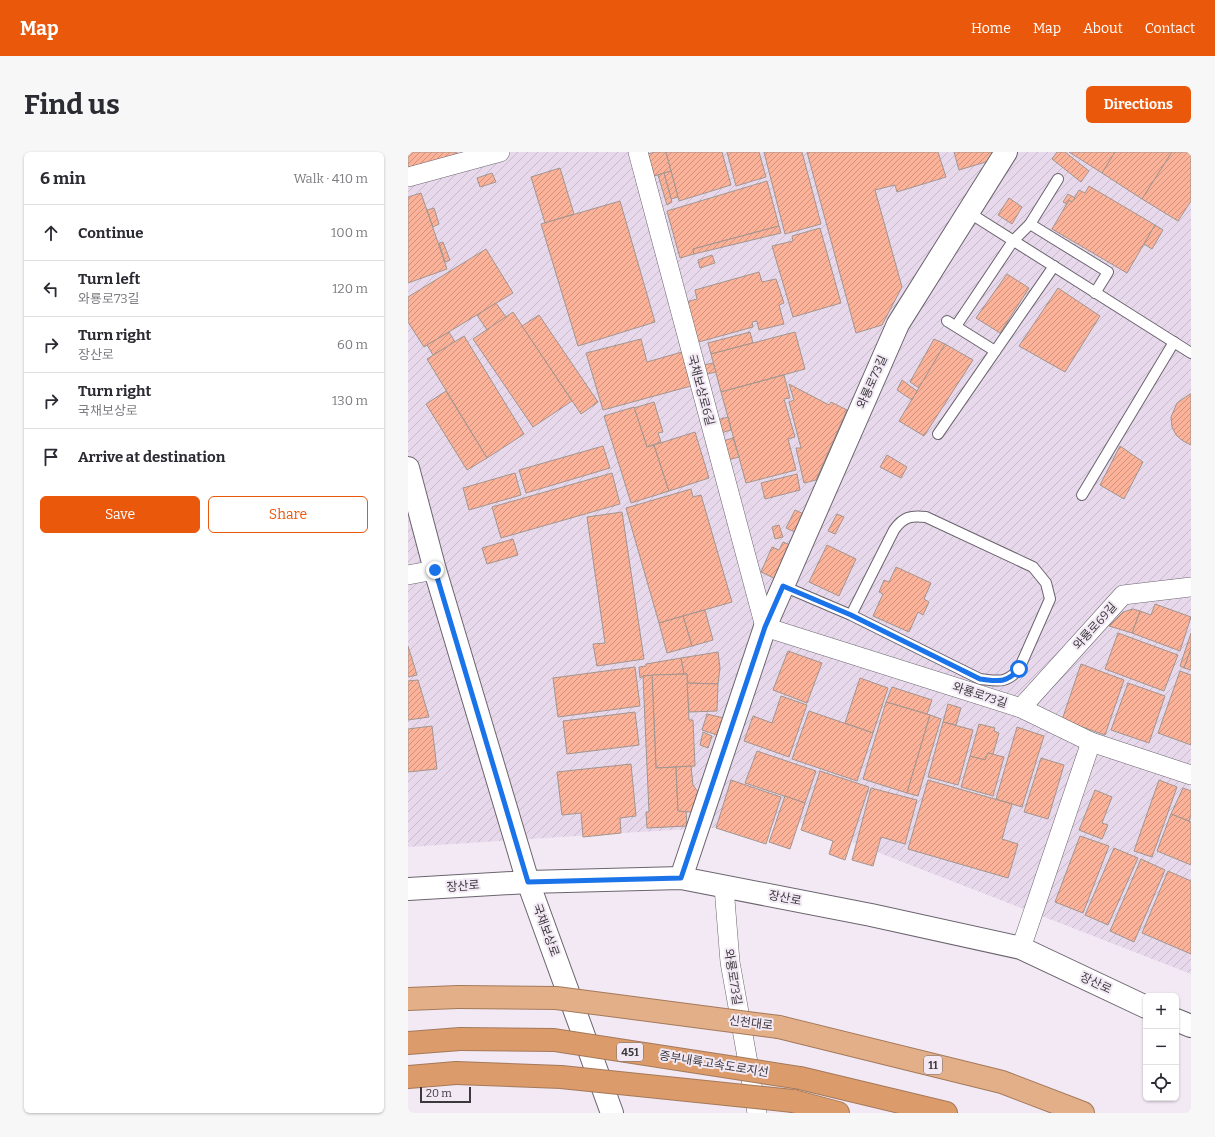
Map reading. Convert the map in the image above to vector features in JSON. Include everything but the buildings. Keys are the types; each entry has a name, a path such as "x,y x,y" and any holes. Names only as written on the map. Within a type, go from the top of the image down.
{"highway":[{"name":"신천대로","path":"408,1000 458,997 556,998 779,1026 1002,1082 1083,1113"},
{"name":"중부내륙고속도로지선","path":"408,1043 460,1039 554,1040 800,1078 946,1113"},
{"path":"408,1077 456,1073 561,1077 793,1101 838,1113"}],"main road":[{"name":"와룡로73길","path":"681,878 765,627 898,324 1006,152"},
{"name":"국채보상로","path":"408,468 435,570 528,882 612,1113"},
{"name":"장산로","path":"408,890 528,882 681,878 871,915 1021,948 1143,1006"},
{"path":"1179,1021 1191,1026"}],"street":[{"path":"408,176 500,152"},
{"name":"국채보상로6길","path":"638,152 765,627"},
{"path":"408,575 435,570"},
{"name":"와룡로69길","path":"1021,708 1123,595 1191,587"},
{"name":"와룡로73길","path":"765,627 1021,708 1090,742 1191,775"},
{"path":"1021,948 1090,742"},
{"name":"와룡로73길","path":"724,887 730,962 757,1113"}],"lane":[{"path":"956,326 1014,241 1030,224 1058,179"},
{"path":"968,212 1191,353"},
{"path":"1030,224 1108,272 1096,293"},
{"path":"938,434 1054,266"},
{"path":"947,321 995,351"},
{"path":"1082,494 1174,342"},
{"path":"783,586 851,615 980,679 996,681 1011,679 1019,669 1050,599 1046,583 1032,567 926,517 913,515 901,521 894,530 851,615"}],"shaded area":[{"path":"408,152 1191,152 1191,974 802,823 408,847"}],"route":[{"path":"435,570 528,882 681,878 765,627 783,586 851,615 980,679 996,681 1011,679 1019,669"}]}
